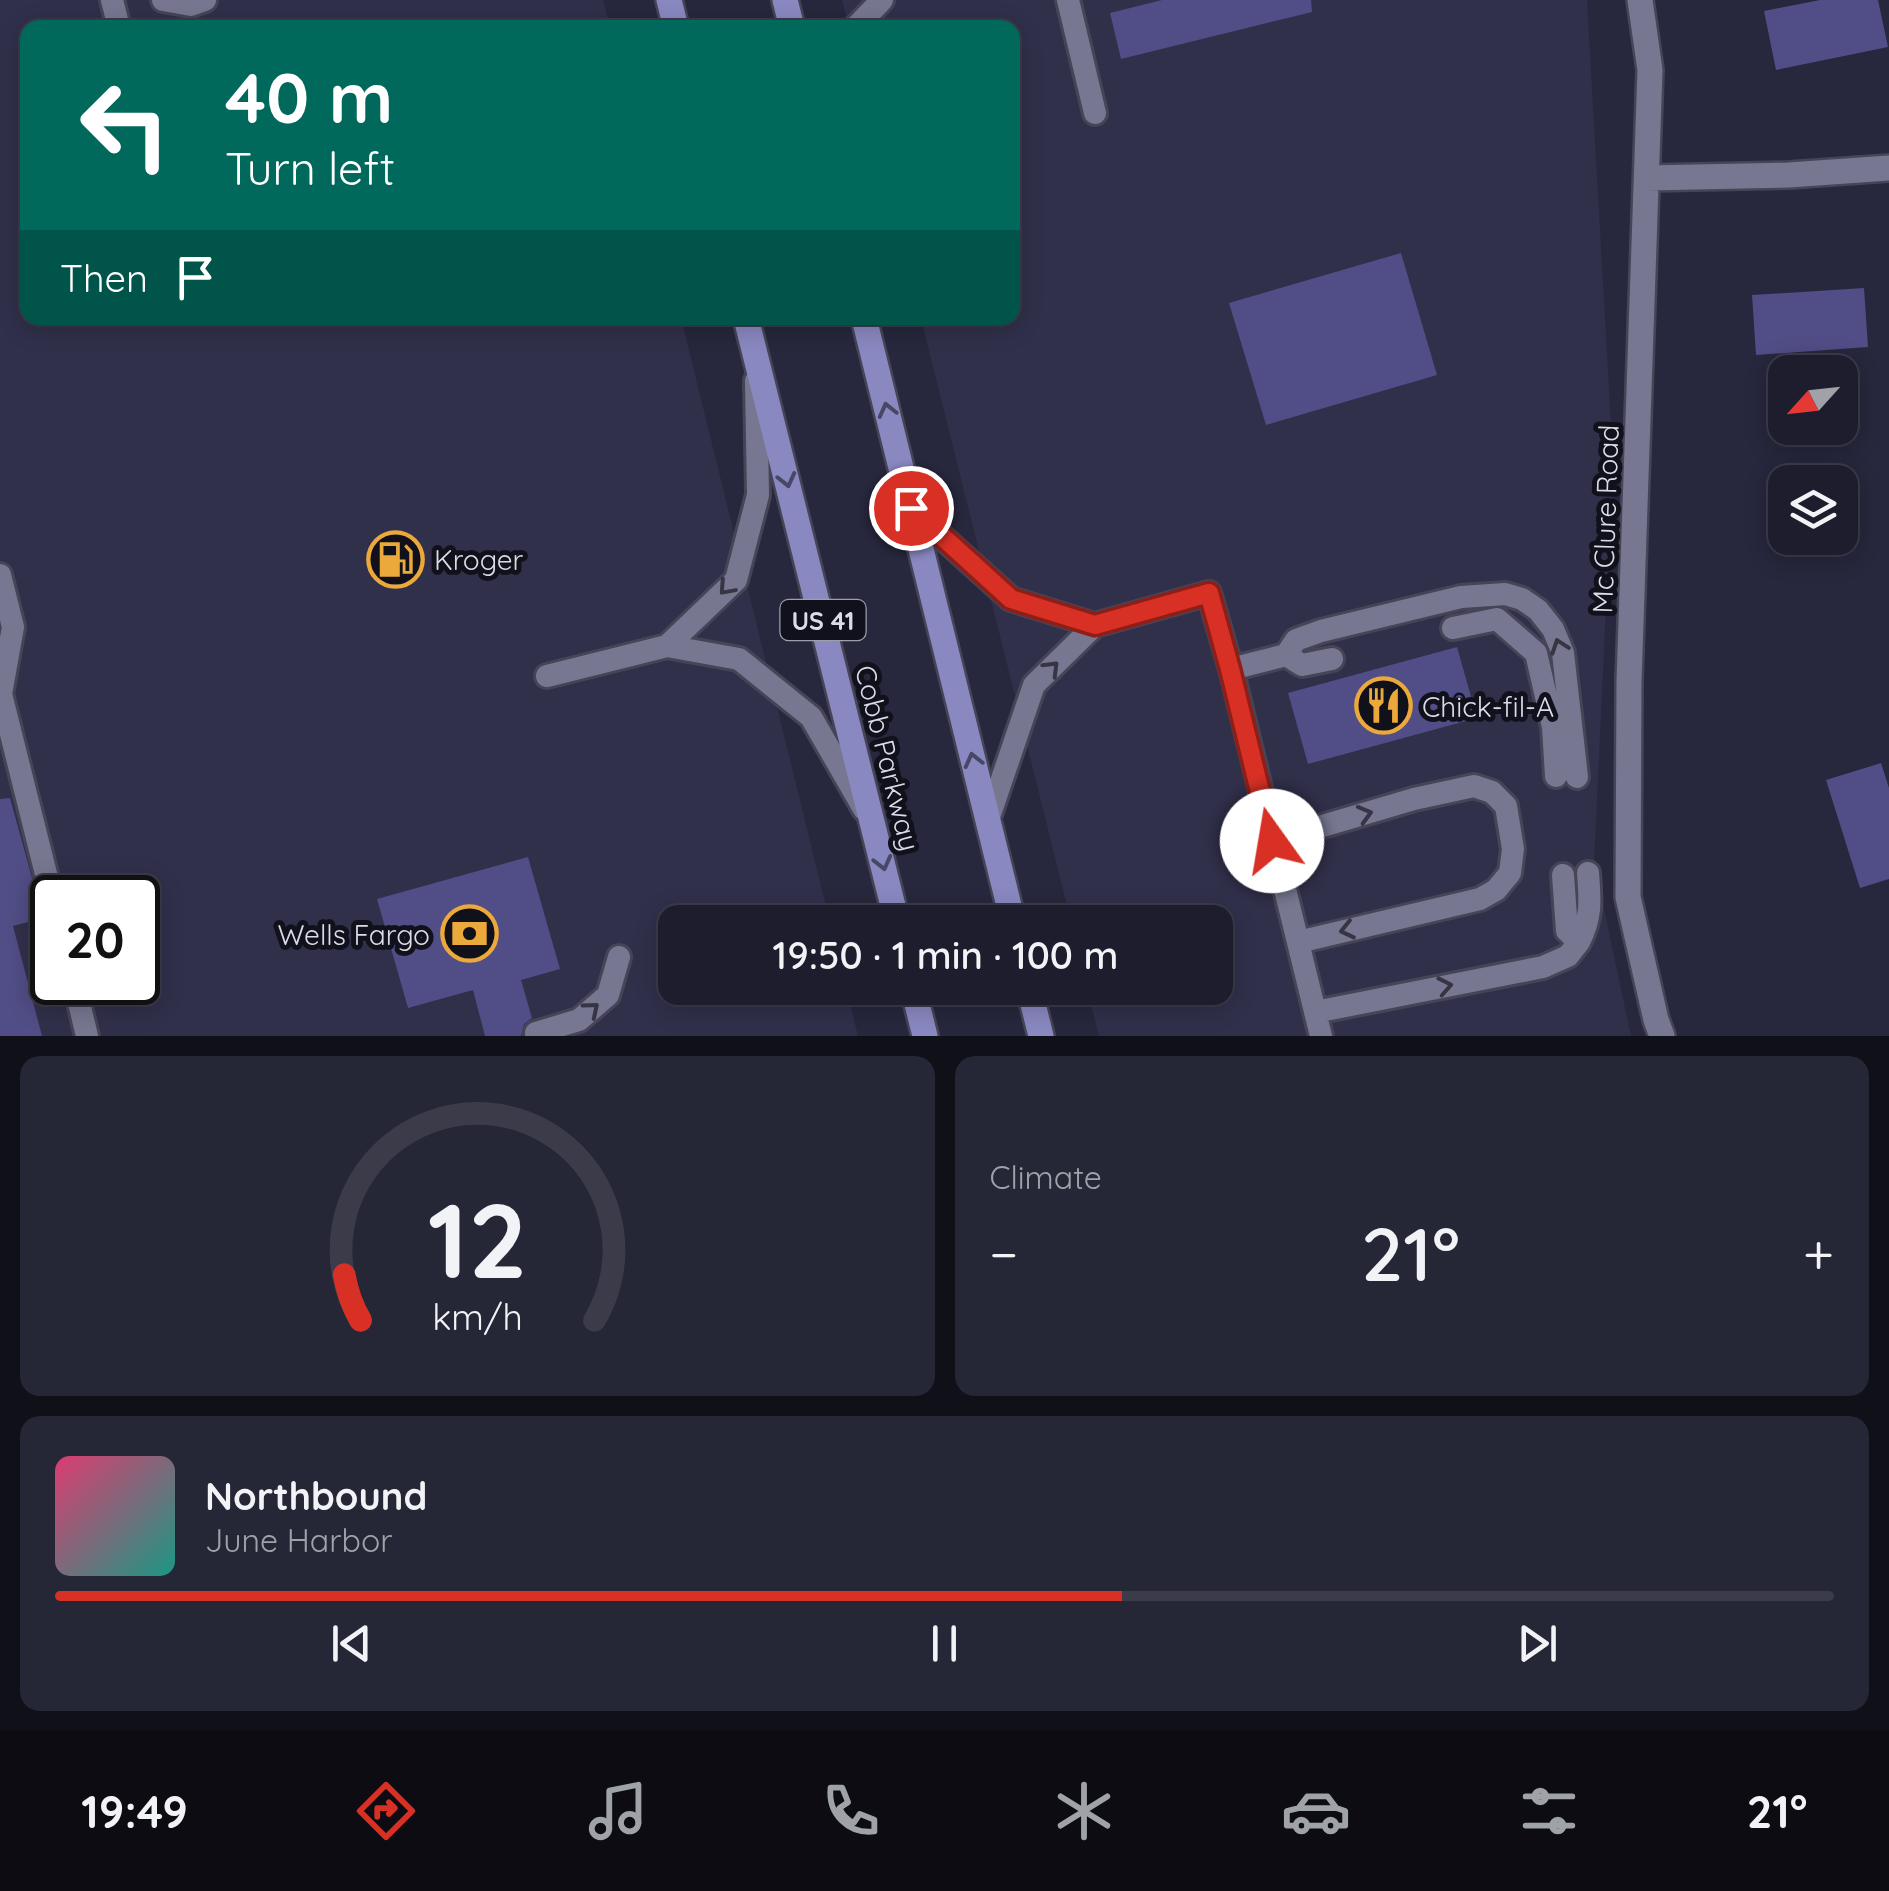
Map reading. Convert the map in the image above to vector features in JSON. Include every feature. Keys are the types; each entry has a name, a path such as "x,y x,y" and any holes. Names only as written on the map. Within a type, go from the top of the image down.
{"main road":[{"name":"Cobb Parkway","path":"748,325 893,905"},
{"path":"866,325 1009,905"},
{"path":"917,1005 925,1036"},
{"path":"1033,1005 1041,1036"}],"street":[{"name":"Mc Clure Road","path":"1640,0 1650,70 1630,661 1628,898 1662,1036"},
{"path":"1647,178 1889,168"}],"lane":[{"path":"163,0 191,5 205,0"},
{"path":"863,20 882,0"},
{"path":"1068,0 1095,113"},
{"path":"668,646 736,580 758,495 756,358"},
{"path":"911,508 1011,599 1095,625"},
{"path":"0,575 12,627 2,694 46,875"},
{"path":"988,820 1034,685 1095,625 1209,593 1321,1036"},
{"path":"1286,656 1296,640 1321,631 1461,597 1505,594 1522,599 1538,610 1563,653 1566,777 1536,653 1498,618 1453,628"},
{"path":"547,676 668,646 739,659 811,717 874,826"},
{"path":"1230,669 1286,656 1302,665 1332,659"},
{"path":"1272,841 1414,799 1474,786 1492,792 1506,806 1512,849 1510,873 1496,890 1480,898 1298,942"},
{"path":"1315,1012 1543,967 1568,956 1588,925 1588,873"},
{"path":"1563,876 1567,931 1580,942"},
{"path":"536,1032 579,1020 608,995 619,957"},
{"path":"80,1005 87,1036"}],"shaded area":[{"path":"0,0 603,0 608,20 20,20 20,325 683,325 826,905 658,905 658,1005 850,1005 858,1036 0,1036"},
{"path":"842,0 1587,0 1613,460 1594,862 1631,1036 1099,1036 1091,1005 1233,1005 1233,905 1067,905 923,325 1020,325 1020,20 847,20"}],"building":[{"path":"1162,0 1311,0 1312,12 1121,59 1110,13"},
{"path":"1820,0 1878,0 1888,47 1776,70 1764,11"},
{"path":"1401,253 1437,375 1266,425 1229,303"},
{"path":"1864,288 1868,347 1756,355 1752,295"},
{"name":"Chick-fil-A","path":"1457,647 1477,718 1308,764 1288,693"},
{"path":"1881,763 1889,788 1889,879 1860,888 1826,780"},
{"path":"10,798 31,875 30,921 13,926 30,990 30,1005 34,1005 42,1036 0,1036 0,799"},
{"name":"Wells Fargo","path":"528,857 560,969 521,980 532,1018 524,1024 521,1036 485,1036 473,990 408,1008 377,899"}],"place":[{"name":"Kroger","path":"395,559"},
{"name":"Chick-fil-A","path":"1383,706"},
{"name":"Wells Fargo","path":"469,934"}],"route":[{"path":"911,508 1011,599 1095,625 1209,593 1272,841"}]}
